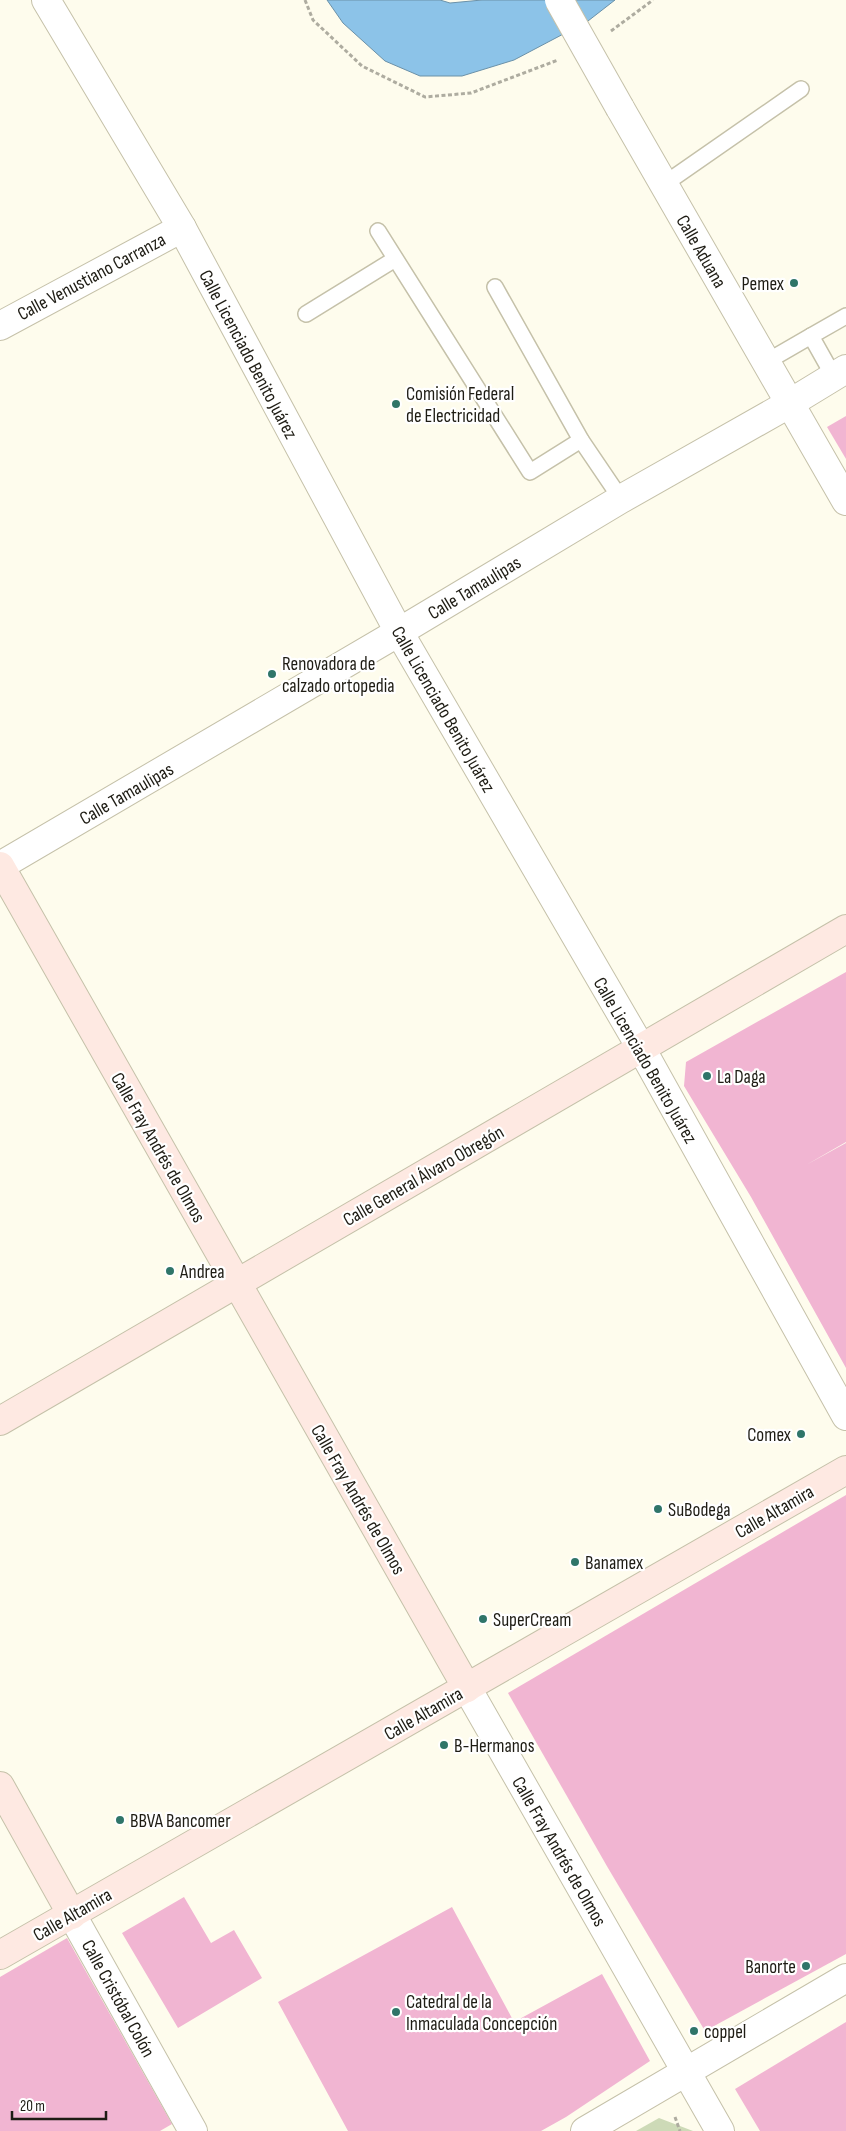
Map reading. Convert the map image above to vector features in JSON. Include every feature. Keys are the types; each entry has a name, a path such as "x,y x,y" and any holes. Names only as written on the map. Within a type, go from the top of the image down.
{"main road":[{"name":"Calle Fray Andrés de Olmos","path":"0,866 467,1688"},
{"name":"Calle General Álvaro Obregón","path":"0,1421 846,929"},
{"name":"Calle Altamira","path":"0,1955 846,1470"},
{"name":"Calle Cristóbal Colón","path":"0,1786 72,1915"}],"street":[{"name":"Calle Licenciado Benito Juárez","path":"46,0 182,228 399,632 640,1048 846,1416"},
{"name":"Calle Aduana","path":"560,0 663,184 846,501"},
{"name":"Calle Venustiano Carranza","path":"0,326 182,228"},
{"name":"Calle Tamaulipas","path":"0,866 399,632 621,499 840,373"},
{"name":"Calle Fray Andrés de Olmos","path":"467,1688 720,2131"},
{"name":"Calle Cristóbal Colón","path":"72,1915 194,2131"},
{"path":"585,2131 846,1978"}],"lane":[{"path":"663,184 801,89"},
{"path":"378,230 530,472 580,440"},
{"path":"306,314 395,259"},
{"path":"495,287 580,440 621,499"},
{"path":"766,362 846,316"},
{"path":"811,336 840,373"}],"path":[{"path":"305,0 313,20 362,66 425,97 471,93 565,56"},
{"path":"608,33 653,0"}],"green space":[{"path":"659,2118 693,2131 636,2131"}],"water":[{"path":"327,0 440,0 450,3 482,0 615,0 588,21 514,60 462,76 420,76 385,61 343,23"}],"building":[{"path":"846,416 846,459 827,427"},
{"path":"846,972 846,1142 806,1165 846,1143 846,1368 751,1197 684,1086 686,1062"},
{"path":"846,1495 846,1954 705,2031 608,1868 508,1693"},
{"path":"184,1897 211,1943 234,1930 262,1978 178,2028 122,1933"},
{"name":"Catedral de la Inmaculada Concepción","path":"452,1907 514,2022 602,1974 650,2061 566,2117 541,2131 348,2131 278,2002"},
{"path":"67,1938 172,2124 160,2131 0,2131 0,1977"},
{"path":"846,2022 846,2131 760,2131 735,2089"}],"place":[{"name":"Pemex","path":"794,283"},
{"name":"Comisión Federal de Electricidad","path":"396,404"},
{"name":"Renovadora de calzado ortopedia","path":"272,674"},
{"name":"La Daga","path":"707,1076"},
{"name":"Andrea","path":"170,1271"},
{"name":"Comex","path":"801,1434"},
{"name":"SuBodega","path":"658,1509"},
{"name":"Banamex","path":"575,1562"},
{"name":"SuperCream","path":"483,1619"},
{"name":"B-Hermanos","path":"444,1745"},
{"name":"BBVA Bancomer","path":"120,1820"},
{"name":"Banorte","path":"806,1966"},
{"name":"Catedral de la Inmaculada Concepción","path":"396,2012"},
{"name":"coppel","path":"694,2031"}]}
